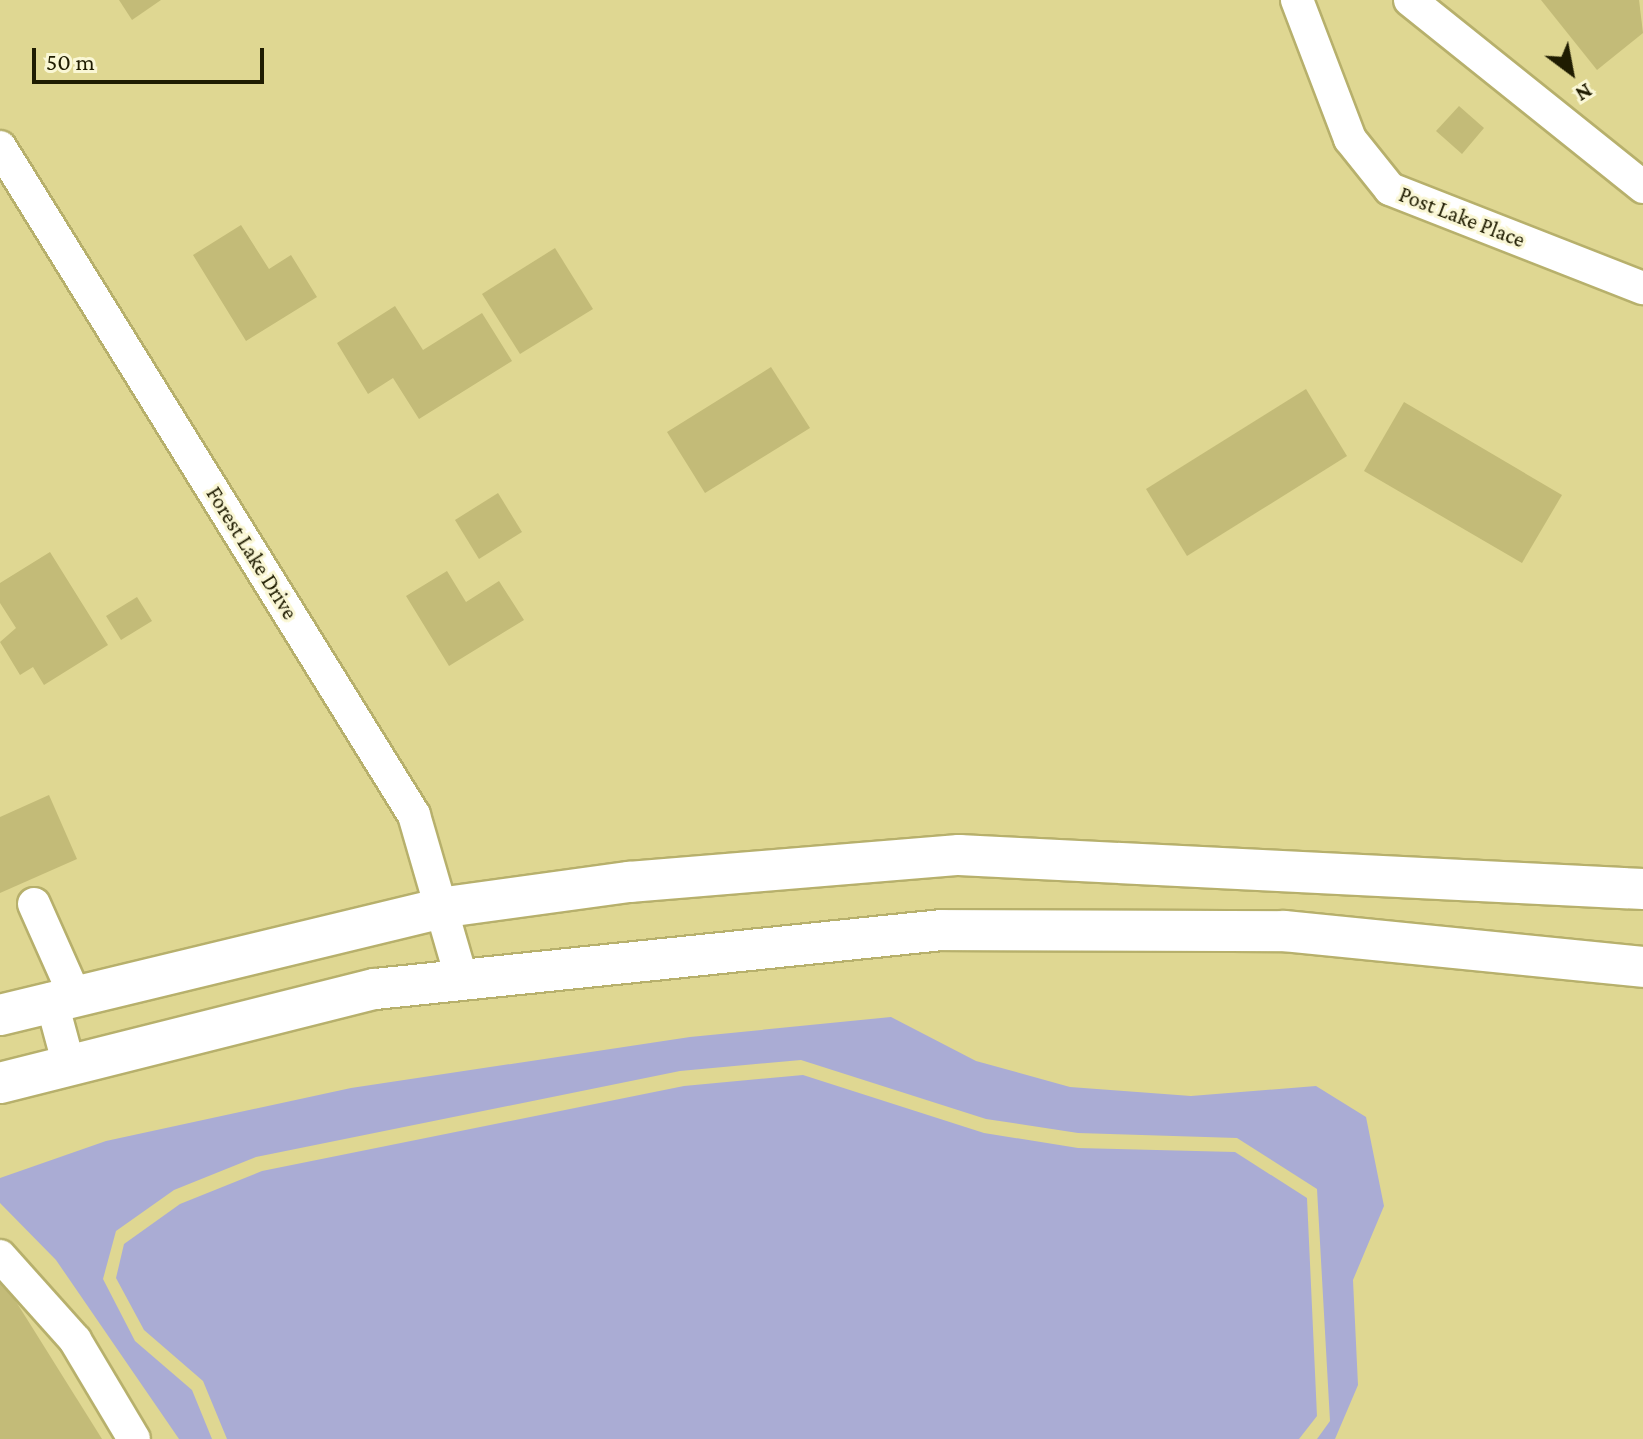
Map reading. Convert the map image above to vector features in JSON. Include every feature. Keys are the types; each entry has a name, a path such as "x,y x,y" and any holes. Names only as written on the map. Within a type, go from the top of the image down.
{"main road":[{"path":"0,1015 62,996 446,907 629,882 959,855 1643,889"},
{"path":"0,1083 68,1062 375,989 461,977 942,930 1284,931 1643,967"}],"street":[{"name":"Post Lake Place","path":"1297,0 1350,139 1390,189 1643,288"},
{"path":"1410,0 1643,187"},
{"name":"Forest Lake Drive","path":"0,147 414,815 446,907 461,977"},
{"path":"34,904 62,996 68,1062"},
{"path":"0,1256 75,1340 134,1439"}],"shaded area":[{"path":"891,1017 976,1061 1070,1087 1191,1096 1316,1086 1366,1117 1384,1206 1353,1280 1358,1385 1335,1439 1317,1439 1330,1421 1317,1189 1237,1138 1078,1133 986,1119 801,1060 680,1071 256,1157 174,1190 116,1231 103,1279 135,1341 192,1390 212,1439 179,1439 56,1260 0,1203 0,1178 106,1141 351,1088 690,1037"},
{"path":"803,1075 984,1133 1078,1148 1235,1152 1307,1198 1317,1416 1299,1439 227,1439 203,1381 144,1330 116,1278 124,1244 180,1204 262,1171 684,1086"}],"building":[{"path":"119,0 161,0 132,20"},
{"path":"1541,0 1639,0 1643,33 1597,70"},
{"path":"1459,106 1484,128 1462,154 1436,131"},
{"path":"241,225 269,269 291,255 317,297 246,341 193,255"},
{"path":"555,248 593,309 520,354 482,294"},
{"path":"395,306 423,350 482,313 512,361 419,419 393,378 368,394 337,343"},
{"path":"771,367 810,428 705,493 667,432"},
{"path":"1306,389 1347,456 1187,556 1146,489"},
{"path":"1404,402 1562,495 1522,563 1364,471"},
{"path":"498,493 522,532 479,559 455,520"},
{"path":"50,552 108,645 44,685 33,667 20,675 0,642 16,628 0,603 0,583"},
{"path":"447,571 466,602 499,581 524,620 449,666 406,596"},
{"path":"137,597 152,621 121,640 106,616"},
{"path":"49,795 77,859 0,893 0,817"},
{"path":"0,1276 102,1439 0,1439"}]}
